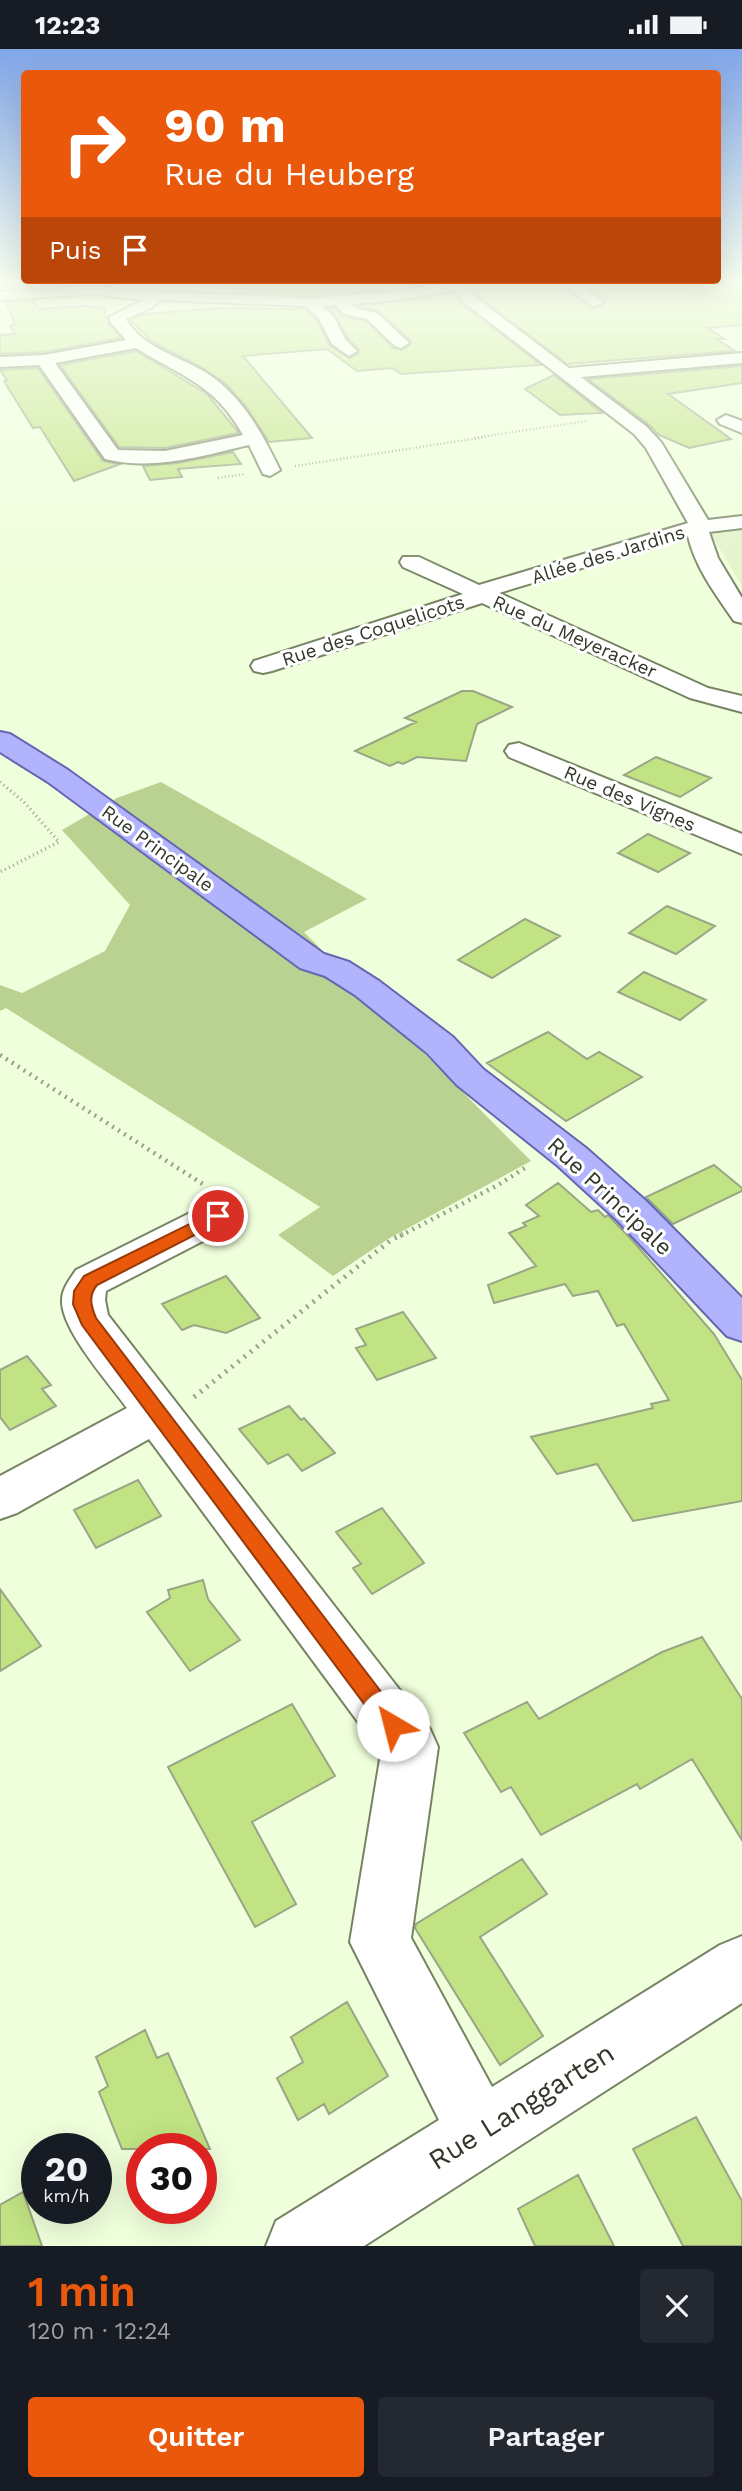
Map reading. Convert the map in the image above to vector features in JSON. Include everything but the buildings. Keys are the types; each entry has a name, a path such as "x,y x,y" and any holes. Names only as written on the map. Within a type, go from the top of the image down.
{"main road":[{"name":"Rue Principale","path":"0,740 58,776 312,961 331,991 400,1044 470,1077 558,1146 632,1211 739,1317"}],"street":[{"path":"63,387 112,454 129,459 256,438"},
{"path":"214,387 256,438 270,470"},
{"path":"583,387 640,430 654,446 698,521 698,533 740,609"},
{"path":"698,533 726,538 739,529"},
{"name":"Allée des Jardins","path":"482,594 698,533"},
{"name":"Rue du Meyeracker","path":"411,562 699,693 742,704"},
{"name":"Rue des Coquelicots","path":"262,666 482,594"},
{"name":"Rue des Vignes","path":"519,751 742,845"},
{"path":"218,1216 91,1281 83,1291 82,1304 88,1321 156,1413 410,1747 380,1942 480,2132"},
{"path":"0,1499 156,1413"},
{"name":"Rue Langgarten","path":"301,2246 742,1967"}],"path":[{"path":"218,478 621,416"},
{"path":"0,782 24,802 59,842 0,871"},
{"path":"0,1055 177,1169 224,1196 226,1209 218,1216"},
{"path":"156,1413 192,1398 391,1240 498,1185 558,1146"}],"shaded area":[{"path":"742,529 742,586 711,534"},
{"path":"161,782 367,899 304,932 531,1161 388,1239 333,1276 278,1235 320,1207 6,1008 0,1011 0,985 22,993 105,951 130,905 62,830 117,798"}],"route":[{"path":"218,1216 91,1281 83,1291 82,1304 88,1321 393,1725"}]}
